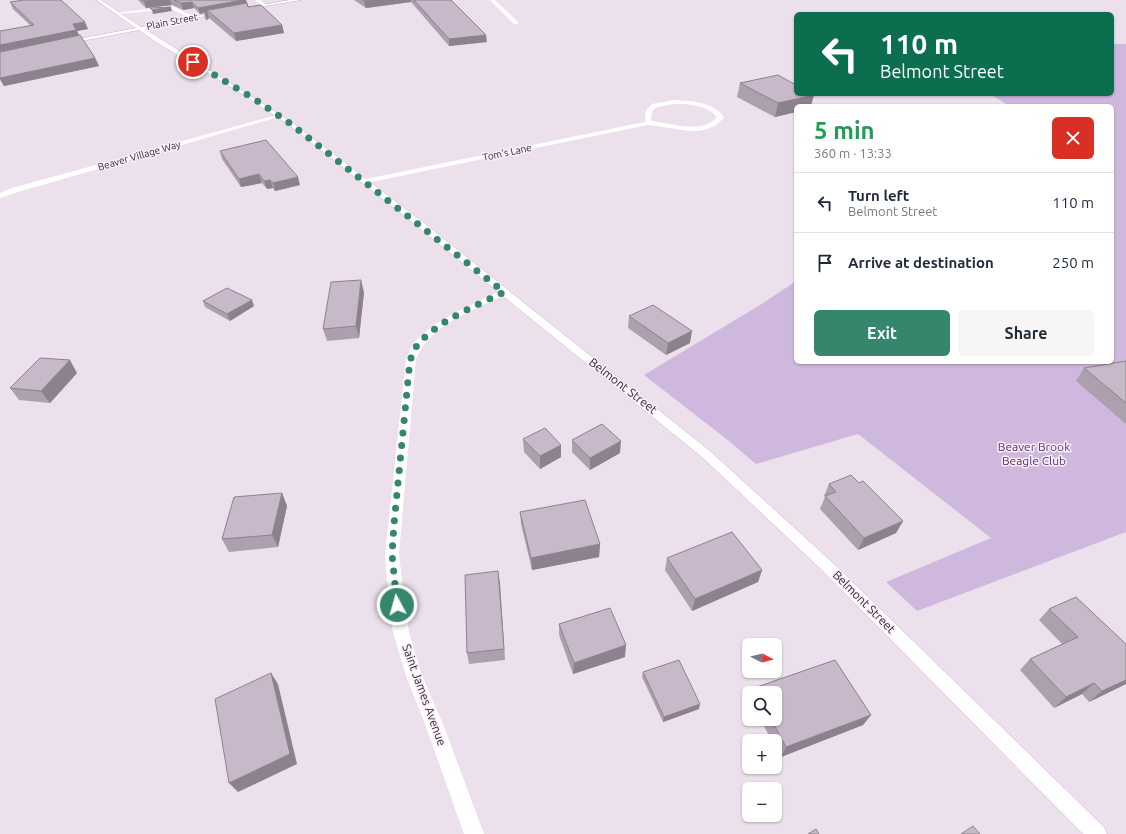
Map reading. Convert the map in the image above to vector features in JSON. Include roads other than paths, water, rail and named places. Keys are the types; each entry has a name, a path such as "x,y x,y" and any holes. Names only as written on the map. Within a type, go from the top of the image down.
{"main road":[{"name":"Belmont Street","path":"98,0 135,22 158,42 220,78 279,116 366,182 665,420 744,488 830,569 1097,834"},
{"path":"257,0 264,5"},
{"path":"242,8 299,0"},
{"path":"492,0 516,23"},
{"path":"118,13 172,7 192,17"},
{"name":"Plain Street","path":"60,44 135,22 192,17 229,10"},
{"path":"169,14 182,12"},
{"name":"Tom's Lane","path":"366,182 648,123 680,128 700,128 715,124 721,117 717,111 707,106 692,103 669,103 657,105 649,110 648,123"},
{"name":"Beaver Village Way","path":"0,196 15,190 279,116"},
{"name":"Saint James Avenue","path":"474,834 437,730 414,676 401,632 392,554 410,360 418,344 428,334 461,313 504,292"}],"park label":[{"name":"Beaver Brook Beagle Club","path":"1034,454"}]}
